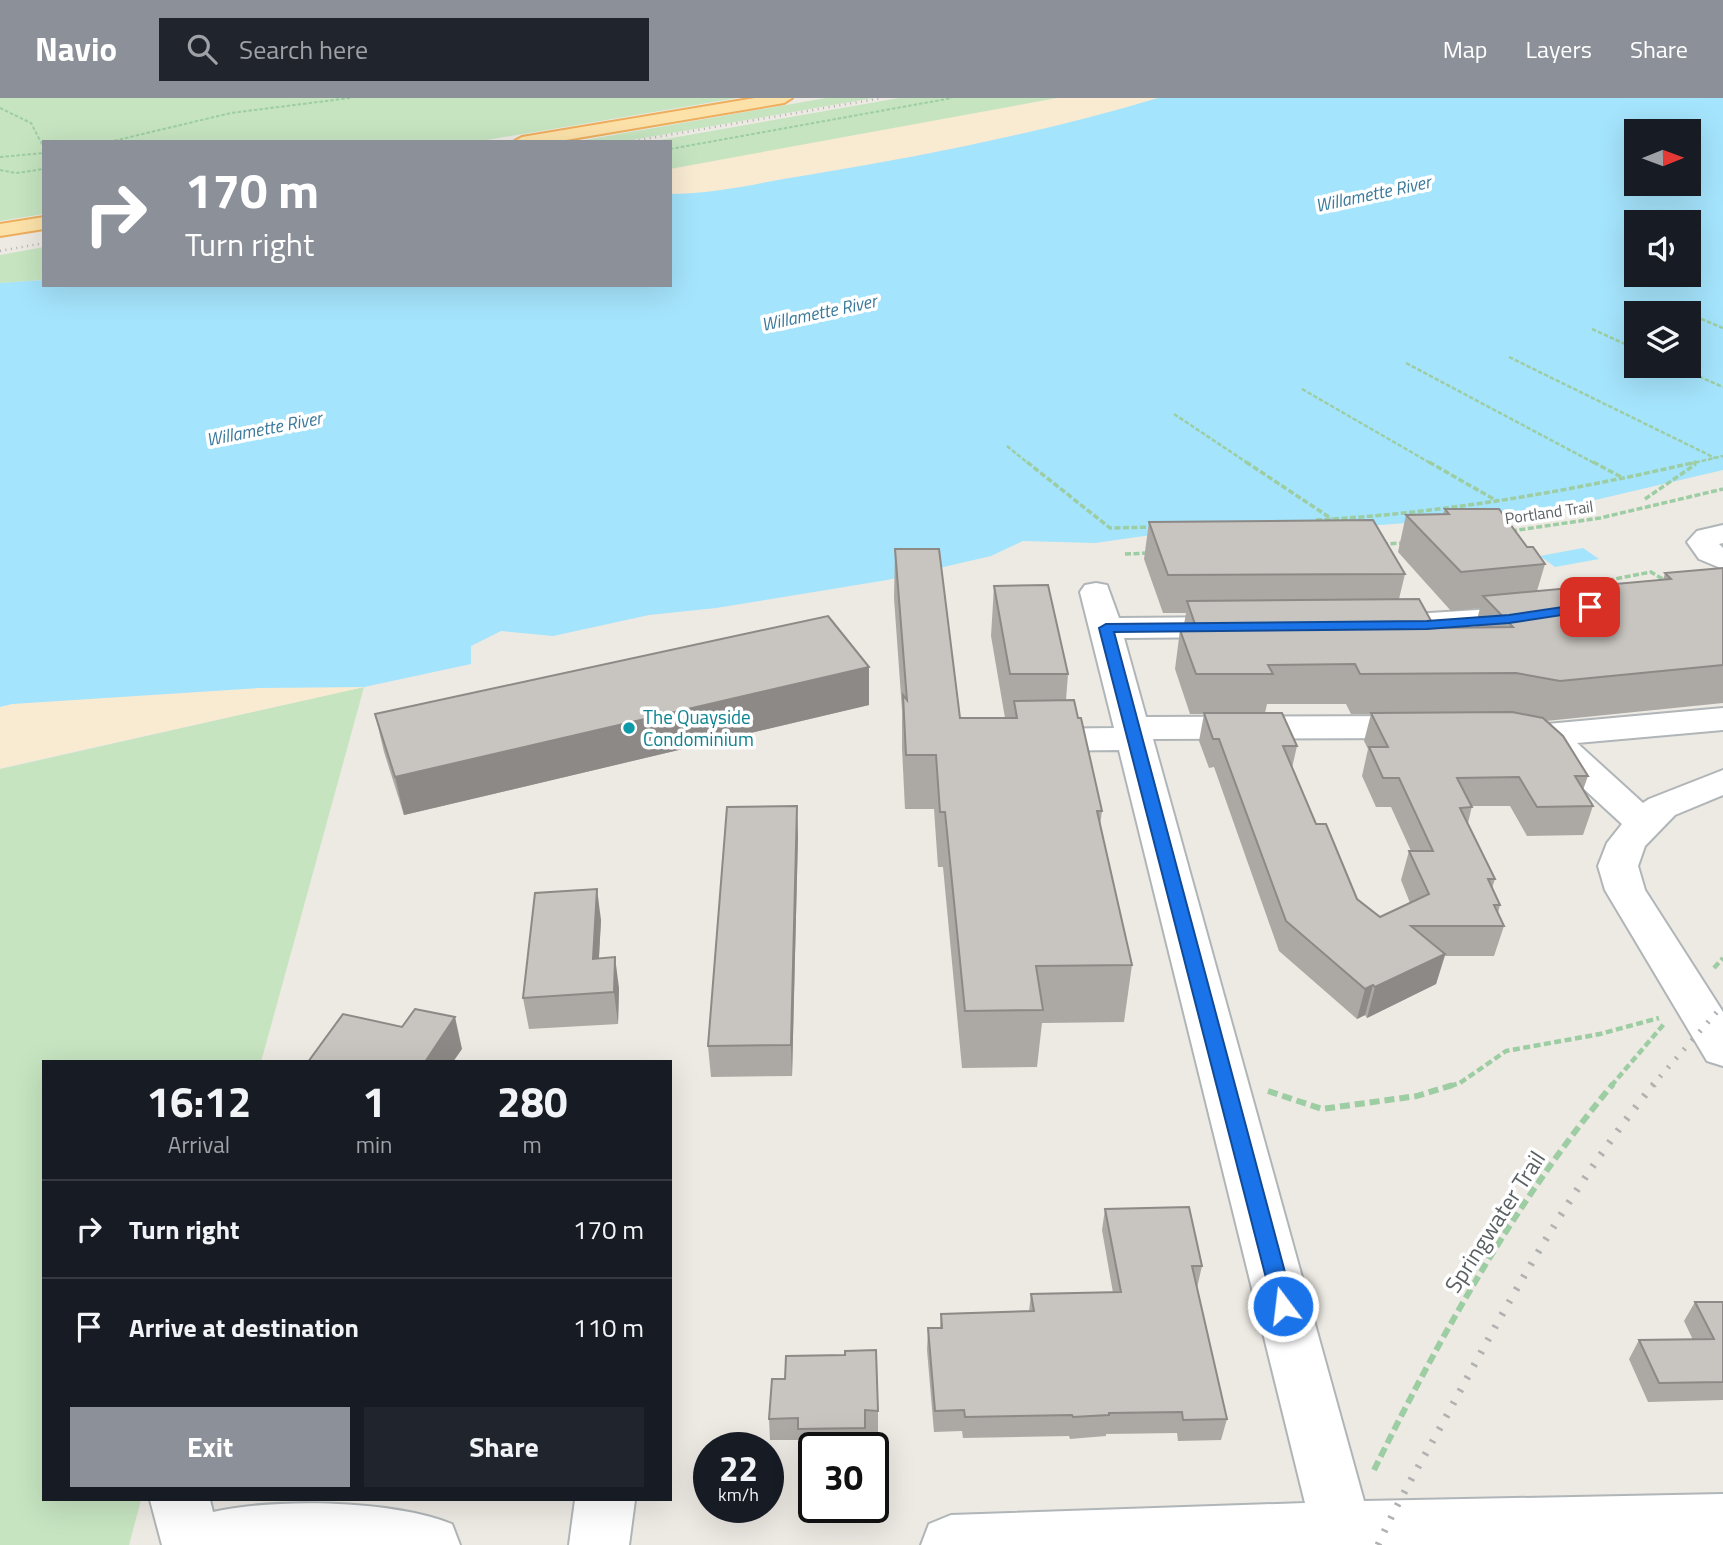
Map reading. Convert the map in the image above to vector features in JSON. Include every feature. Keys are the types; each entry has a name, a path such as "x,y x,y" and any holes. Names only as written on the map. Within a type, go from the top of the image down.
{"main road":[{"path":"534,140 784,98"},
{"path":"0,230 42,222"}],"street":[{"path":"1723,534 1707,537 1702,542 1710,554 1723,560"},
{"path":"1682,592 1723,582"},
{"path":"1265,627 1101,610 1344,1538"},
{"path":"1346,626 1427,625 1559,612"},
{"path":"1000,740 1133,733 1463,727 1504,727 1547,735 1723,719"},
{"path":"1547,735 1576,760 1612,799 1644,823"},
{"path":"1723,781 1662,807 1644,823 1628,843 1618,866 1625,890 1723,1049"},
{"path":"180,1501 192,1545"},
{"path":"599,1545 605,1501"},
{"path":"951,1545 1344,1538 1723,1523"},
{"path":"200,1545 242,1535 358,1534 430,1545"}],"path":[{"path":"117,140 231,113 350,98"},
{"path":"672,149 952,98"},
{"path":"0,108 31,123 42,144"},
{"path":"0,157 42,153"},
{"path":"0,170 16,173 42,169"},
{"path":"1701,319 1723,328"},
{"path":"1592,329 1624,344"},
{"path":"1509,357 1715,458"},
{"path":"1406,363 1623,479"},
{"path":"1701,377 1723,387"},
{"path":"1302,389 1497,501"},
{"path":"1174,414 1332,519"},
{"path":"1007,446 1110,528 1165,526"},
{"path":"1304,521 1497,501 1623,479 1723,456"},
{"path":"1645,499 1700,461"},
{"name":"Portland Trail","path":"1510,531 1600,518 1723,489"},
{"path":"1372,545 1414,542"},
{"path":"1125,554 1152,553"},
{"path":"1591,591 1583,585 1651,572 1682,592"},
{"path":"1222,1075 1322,1109 1417,1097 1460,1083 1506,1051 1600,1034 1661,1017"},
{"name":"Springwater Trail","path":"1386,1447 1417,1382 1513,1221 1597,1103 1657,1031"}],"green space":[{"path":"0,98 737,98 487,140 42,140 42,214 0,221"},
{"path":"826,98 873,98 632,140 584,140"},
{"path":"899,98 1075,98 672,182 672,140 660,140"},
{"path":"42,247 42,280 0,283 0,255"},
{"path":"364,687 262,1060 42,1060 42,1501 141,1501 129,1545 0,1545 0,769"}],"sand":[{"path":"1057,98 1158,98 1072,122 940,151 705,192 672,194 672,169"},
{"path":"364,687 0,768 0,707 12,704 258,688"}],"water":[{"name":"Willamette River","path":"1158,98 1723,98 1723,470 1578,504 1433,521 1300,531 1165,533 1095,543 1023,541 991,556 887,580 716,608 649,615 553,636 501,631 471,646 471,664 364,687 258,688 12,704 0,707 0,283 42,280 42,287 672,287 672,194 722,190 984,142"},
{"path":"1583,548 1599,559 1555,567 1540,556"}],"building":[{"path":"1445,509 1499,509 1527,547 1533,547 1545,564 1461,572 1406,515 1449,514"},
{"path":"1373,520 1405,574 1168,575 1149,522"},
{"path":"895,549 939,549 960,718 1017,718 1014,701 1074,700 1078,718 1081,718 1102,811 1097,811 1132,965 1036,966 1043,1010 965,1011 945,812 940,812 936,755 906,755 903,695 907,700"},
{"path":"1723,568 1723,665 1560,681 1516,673 1360,674 1355,664 1268,665 1273,674 1196,674 1180,630 1197,630 1187,601 1419,599 1435,628 1513,627 1483,596 1671,579 1665,573"},
{"path":"1048,585 1068,674 1010,674 994,586"},
{"path":"828,616 869,667 395,777 375,714"},
{"path":"1512,712 1543,718 1563,736 1588,776 1575,776 1593,806 1537,807 1519,777 1457,778 1472,807 1460,808 1495,879 1488,879 1500,905 1494,905 1504,926 1411,926 1445,954 1375,987 1373,985 1365,989 1286,921 1219,739 1213,739 1204,713 1282,713 1297,746 1283,746 1316,824 1326,824 1357,899 1380,917 1429,894 1409,851 1433,851 1399,778 1383,778 1369,747 1388,747 1371,713"},
{"path":"797,806 791,1045 708,1046 727,807"},
{"path":"597,889 593,959 615,957 614,992 523,998 535,893"},
{"path":"415,1009 455,1017 426,1060 309,1060 343,1014 402,1027"},
{"path":"1189,1207 1202,1266 1192,1266 1227,1419 1183,1420 1182,1412 1109,1413 1073,1417 965,1417 964,1410 935,1411 928,1328 942,1328 941,1314 1034,1311 1031,1294 1121,1292 1105,1209"},
{"path":"1695,1302 1723,1302 1723,1382 1659,1383 1639,1340 1714,1339"},
{"path":"876,1350 878,1411 865,1410 865,1428 798,1429 798,1418 769,1419 772,1379 785,1379 786,1356 845,1355 845,1351"}],"railway":[{"path":"640,140 882,98"},
{"path":"0,251 42,243"},
{"path":"1652,1086 1723,1005"},
{"path":"1378,1545 1414,1474 1546,1239 1597,1160 1654,1084"}],"place":[{"name":"The Quayside Condominium","path":"629,728"}],"route":[{"path":"1283,1306 1106,628 1427,625 1509,619 1590,607"}]}
